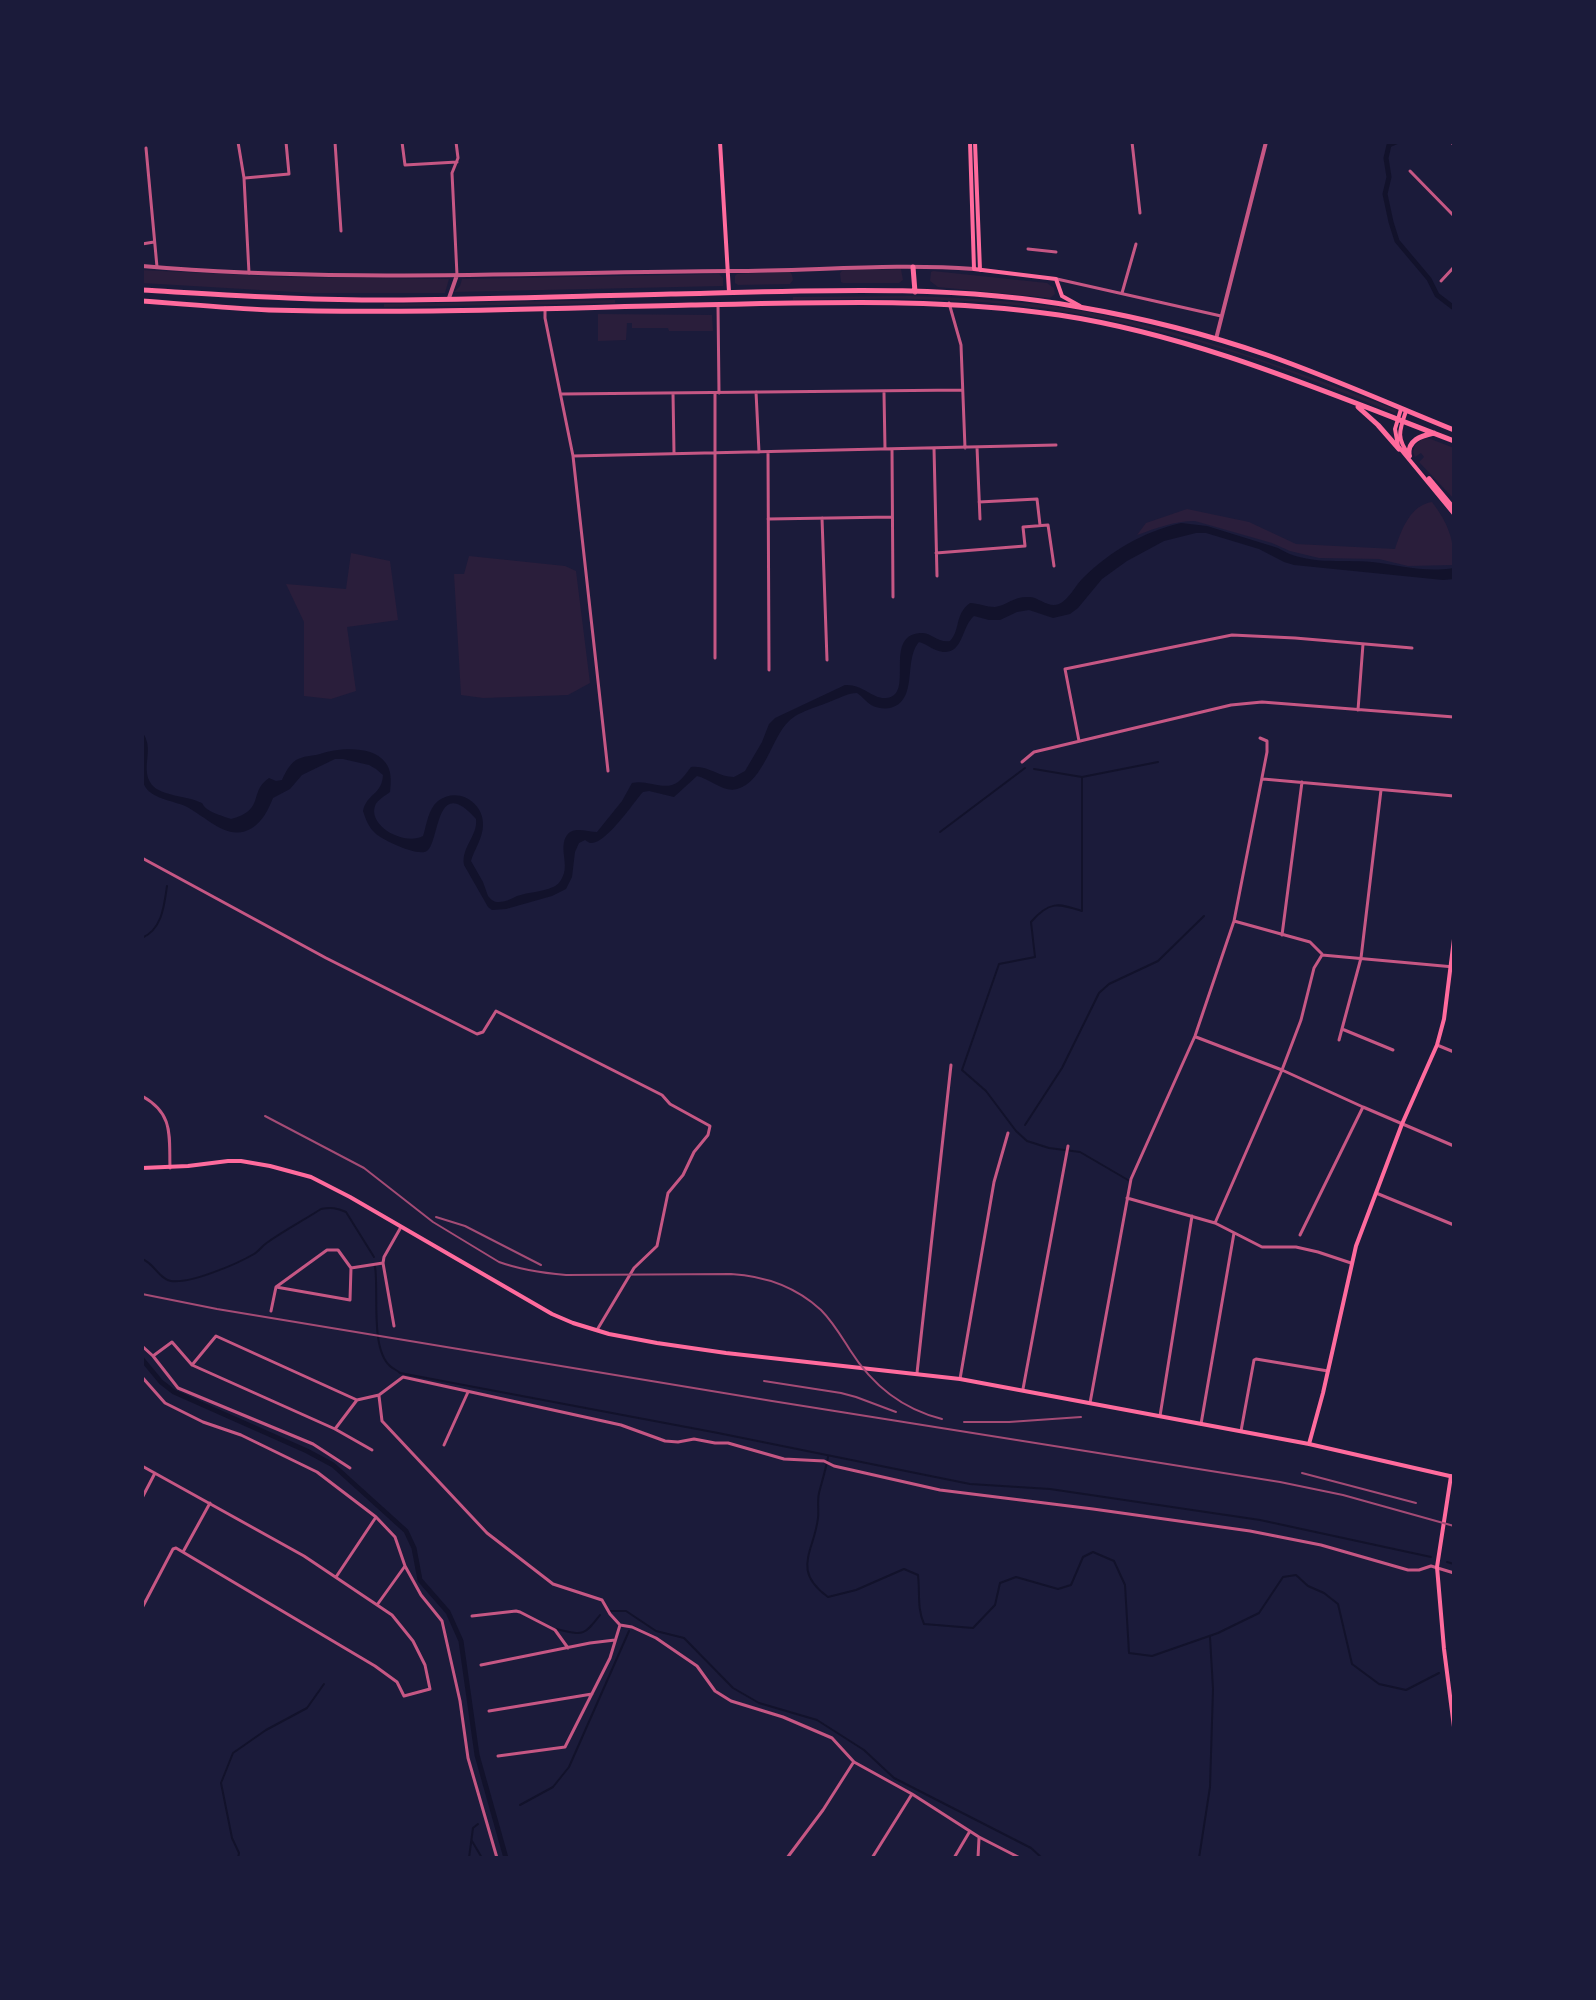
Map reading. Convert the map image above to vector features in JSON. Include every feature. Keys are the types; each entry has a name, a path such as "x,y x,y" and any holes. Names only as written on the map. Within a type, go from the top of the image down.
{"highway":[{"path":"913,267 915,292"},
{"path":"142,290 380,300 786,291 915,292 1052,302 1216,339 1290,364 1454,430"},
{"path":"786,291 786,304"},
{"path":"622,295 623,307"},
{"path":"380,300 376,306 380,311"},
{"path":"142,301 261,309 380,311 949,303 1057,315 1217,352 1264,367 1454,441"},
{"path":"1351,401 1399,449"},
{"path":"1409,456 1409,447 1414,440 1434,433"}],"main road":[{"path":"720,142 729,292"},
{"path":"973,142 977,270 1056,279 1062,296 1080,307"},
{"path":"1052,302 1062,296"},
{"path":"1404,410 1395,435 1399,449 1454,511"},
{"path":"1400,420 1400,440 1409,456 1454,511"},
{"path":"1309,1444 1351,1263 1402,1124 1437,1045 1453,967 1454,939"},
{"path":"142,1168 241,1161 297,1172 350,1197 552,1314 596,1330 726,1353 917,1373 1023,1389 1309,1444 1453,1476 1437,1567 1454,1727"}],"street":[{"path":"238,142 244,178 249,273"},
{"path":"244,178 289,174 286,142"},
{"path":"335,142 341,231"},
{"path":"402,142 405,165 457,162"},
{"path":"449,298 457,275 452,173 457,162 456,142"},
{"path":"1132,142 1140,213"},
{"path":"1216,339 1266,142"},
{"path":"146,148 157,267"},
{"path":"1410,171 1454,216"},
{"path":"142,244 156,242"},
{"path":"1122,293 1136,244"},
{"path":"1028,249 1056,252"},
{"path":"142,266 333,276 913,267 977,270"},
{"path":"1441,281 1454,267"},
{"path":"1056,279 1221,316"},
{"path":"949,303 961,345 965,448"},
{"path":"715,658 718,305"},
{"path":"545,308 573,456 608,771"},
{"path":"562,394 962,390"},
{"path":"756,392 759,452"},
{"path":"884,392 885,449"},
{"path":"673,393 674,454"},
{"path":"573,456 1056,445"},
{"path":"977,447 980,519"},
{"path":"934,448 937,576"},
{"path":"892,449 893,597"},
{"path":"768,452 769,670"},
{"path":"979,502 1037,499 1041,526"},
{"path":"768,519 893,517"},
{"path":"822,518 827,660"},
{"path":"936,553 1025,546 1023,527 1048,525 1054,566"},
{"path":"1079,741 1065,669 1232,635 1412,648"},
{"path":"1358,710 1363,644"},
{"path":"1022,762 1034,752 1231,705 1262,702 1454,717"},
{"path":"1090,1403 1131,1179 1195,1036 1234,921 1263,779 1267,741 1260,738"},
{"path":"1263,779 1454,796"},
{"path":"1282,935 1302,782"},
{"path":"1339,1040 1361,958 1381,790"},
{"path":"142,858 326,958 477,1034 483,1032 496,1011 662,1095 670,1104 710,1126 708,1135 694,1152 683,1175 668,1193 657,1246 634,1268 596,1330"},
{"path":"1234,921 1310,942 1322,955 1453,967"},
{"path":"1215,1223 1282,1070 1301,1020 1314,968 1322,955"},
{"path":"1342,1029 1393,1050"},
{"path":"1195,1036 1282,1070 1454,1146"},
{"path":"1437,1045 1454,1052"},
{"path":"917,1373 951,1065"},
{"path":"142,1096 165,1115 170,1168"},
{"path":"1300,1235 1363,1107"},
{"path":"960,1379 994,1182 1008,1133"},
{"path":"1023,1389 1068,1146"},
{"path":"1375,1193 1454,1225"},
{"path":"1127,1198 1215,1223 1262,1247 1296,1247 1351,1263"},
{"path":"1160,1416 1192,1216"},
{"path":"394,1326 383,1263 401,1227"},
{"path":"1201,1424 1234,1233"},
{"path":"271,1311 276,1287 327,1250 338,1250 351,1268 350,1300 276,1287"},
{"path":"351,1268 383,1263"},
{"path":"192,1365 216,1336 357,1400 379,1395 403,1377 621,1425 665,1441 694,1439 728,1443 784,1459 827,1462 940,1490 1250,1531 1321,1545 1408,1570 1431,1566 1454,1573"},
{"path":"153,1356 172,1342 192,1365 335,1429 372,1450"},
{"path":"142,1346 178,1388 313,1444 350,1468"},
{"path":"1241,1432 1254,1360 1328,1371"},
{"path":"142,1377 165,1403 317,1472 376,1517 395,1537 405,1566 421,1595 442,1621 460,1701 468,1758 497,1858"},
{"path":"444,1445 468,1392"},
{"path":"379,1395 382,1421 487,1533 553,1584 602,1600 620,1625 656,1638 697,1666 715,1691 731,1701 774,1714 832,1738 854,1762 1020,1858"},
{"path":"335,1429 357,1400"},
{"path":"142,1466 304,1556 392,1615 413,1641 425,1665 430,1687 429,1690 404,1696 397,1682 375,1666 176,1548 142,1608"},
{"path":"142,1498 155,1473"},
{"path":"183,1552 210,1503"},
{"path":"336,1577 376,1517"},
{"path":"377,1605 405,1566"},
{"path":"472,1616 520,1612 555,1630 568,1648"},
{"path":"498,1756 565,1747 610,1658 620,1625"},
{"path":"481,1665 615,1640"},
{"path":"489,1711 592,1694"},
{"path":"787,1858 854,1762"},
{"path":"872,1858 912,1794"},
{"path":"954,1858 970,1831"},
{"path":"978,1858 979,1837"}],"shaded area":[{"path":"901,269 903,280 899,283 841,282 840,273 843,270"},
{"path":"142,270 285,277 449,279 445,293 311,293 142,283"},
{"path":"790,271 793,280 790,284 735,283 737,274"},
{"path":"933,271 1047,283 1054,288 1055,294 1050,298 938,287 930,281"},
{"path":"719,274 723,278 723,286 454,292 462,279"},
{"path":"910,296 1021,303 1127,320 1244,354 1397,410 1395,413 1223,349 1073,313 952,300 793,300 793,297"},
{"path":"615,300 615,303 384,307 384,304"},
{"path":"598,314 712,315 713,331 632,328 632,323 627,323 626,340 598,341"},
{"path":"1428,438 1454,448 1454,499 1419,462 1424,457 1421,453 1415,457 1415,445"},
{"path":"1432,502 1449,532 1454,565 1408,566 1379,559 1319,558 1195,521 1137,535 1146,523 1187,509 1249,522 1296,544 1395,549 1412,513"},
{"path":"1181,523 1207,526 1312,560 1372,562 1422,569 1454,568 1454,579 1294,565 1259,549 1206,533 1164,541 1102,579 1070,614 1053,618 1029,610 1000,620 974,616 959,644 950,651 943,652 919,642 914,650 908,689 899,704 878,708 854,693 798,714 783,728 761,768 746,785 732,790 697,776 674,797 643,792 604,837 597,842 585,840 579,843 572,877 566,889 506,909 492,910 488,907 464,865 476,819 463,807 453,803 446,807 427,851 408,850 375,833 363,811 380,787 383,775 369,765 335,759 302,775 290,789 273,798 256,825 243,832 226,830 185,806 154,795 143,782 142,732 147,744 148,776 153,786 200,802 210,811 231,819 249,811 263,783 269,778 282,780 289,767 299,759 345,749 363,750 379,757 390,772 390,792 379,800 374,813 377,821 389,832 406,838 423,836 432,808 445,797 461,796 474,803 483,825 471,861 488,896 494,901 504,901 558,884 565,868 567,835 577,830 597,832 632,783 673,785 691,767 734,777 745,771 775,718 845,685 881,698 895,695 899,687 900,654 909,637 924,633 950,641 962,612 970,603 995,607 1030,597 1051,605 1059,604 1084,577 1117,550 1154,531"},
{"path":"351,553 390,561 398,620 347,627 356,691 331,699 304,696 304,622 286,584 346,589"},
{"path":"469,556 565,566 576,571 590,683 568,695 483,698 461,695 454,574 464,574"}],"waterway":[{"path":"1396,142 1389,145 1386,158 1389,177 1385,194 1397,241 1429,279 1437,295 1454,308"},
{"path":"1034,769 1082,777 1158,762"},
{"path":"940,832 1025,768"},
{"path":"1082,777 1082,911 1060,905 1043,910 1031,922 1035,957 999,964 962,1070 986,1091 1027,1141 1080,1152 1128,1180"},
{"path":"142,938 158,923 167,886"},
{"path":"1025,1125 1062,1068 1099,993 1109,984 1158,961 1204,916"},
{"path":"142,1259 171,1281 201,1276 256,1253 266,1243 321,1209 331,1208 346,1212 374,1257"},
{"path":"375,1266 380,1346 384,1358 400,1373 970,1484 1050,1489 1260,1520 1431,1557"},
{"path":"142,1359 174,1392 333,1465 406,1531 414,1548 420,1580 448,1612 461,1641 477,1755 506,1858"},
{"path":"828,1457 808,1560 810,1578 828,1597 856,1590 904,1569 918,1575 924,1624 973,1628 995,1605 1000,1583 1016,1577 1058,1589 1071,1585 1083,1557 1093,1552 1114,1561 1125,1585 1129,1653 1152,1656 1218,1633 1259,1613 1283,1577 1296,1575 1338,1604 1352,1664 1379,1684 1406,1690 1439,1673"},
{"path":"1447,1562 1454,1564"},
{"path":"610,1611 626,1611 656,1631 684,1638 733,1688 759,1703 817,1720 864,1750 894,1778 1031,1848 1042,1858"},
{"path":"556,1629 586,1631 600,1615"},
{"path":"520,1805 553,1787 569,1767 629,1631"},
{"path":"1199,1858 1210,1787 1213,1689 1210,1637"},
{"path":"238,1858 221,1783 233,1753 266,1730 307,1708 324,1684"},
{"path":"469,1858 473,1828 478,1824"},
{"path":"472,1841 482,1858"}],"railway":[{"path":"265,1116 364,1168 433,1222 507,1265 566,1275 731,1274 768,1280 790,1289 825,1315 878,1385 914,1409 942,1419"},
{"path":"436,1217 465,1226 541,1265"},
{"path":"142,1294 772,1401 1280,1482 1343,1495 1454,1526"},
{"path":"764,1381 841,1393 896,1412"},
{"path":"964,1422 1081,1417"},
{"path":"1302,1473 1416,1503"}]}
